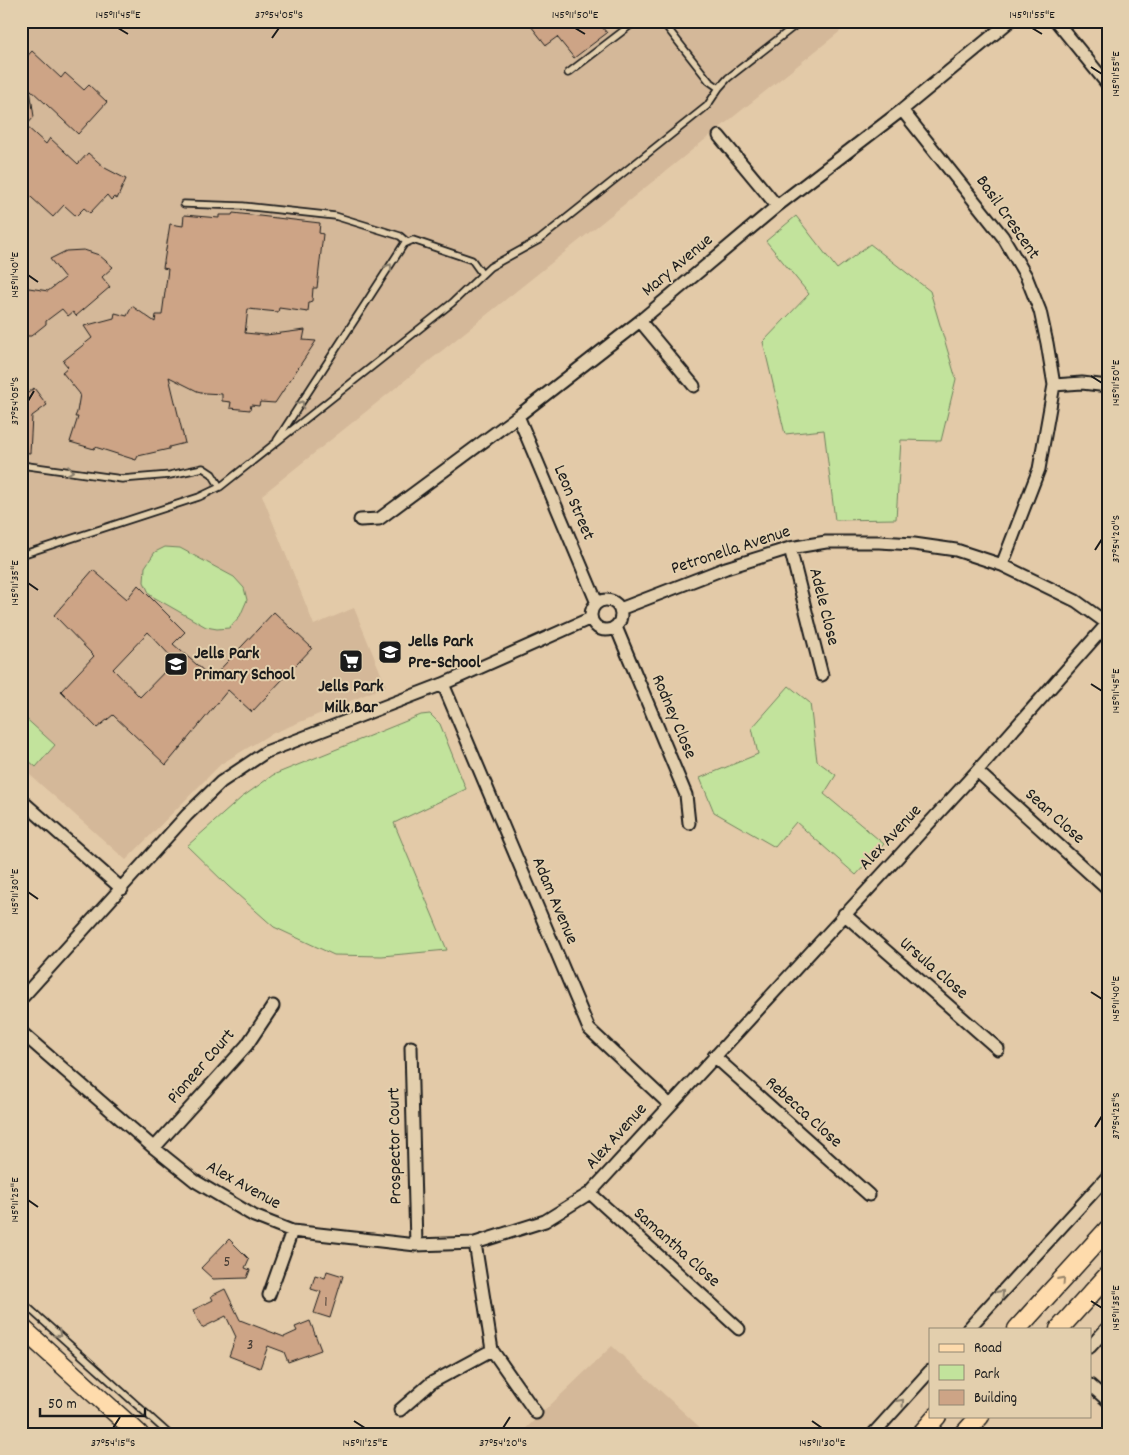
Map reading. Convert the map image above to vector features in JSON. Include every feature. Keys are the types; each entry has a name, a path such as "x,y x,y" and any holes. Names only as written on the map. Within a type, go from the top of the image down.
{"main road":[{"path":"1018,1328 1108,1229"},
{"path":"1059,1328 1108,1275"},
{"path":"21,1327 139,1434"},
{"path":"921,1434 935,1418"},
{"path":"964,1434 978,1418"}],"street":[{"name":"Mary Avenue","path":"360,520 380,519 518,416 640,321 778,206 902,110 1010,21"},
{"path":"1056,21 1108,85"},
{"name":"Basil Crescent","path":"902,110 1003,237 1026,276 1040,310 1054,385 1039,469 1002,565"},
{"path":"719,136 778,206"},
{"path":"640,321 694,386"},
{"path":"1054,385 1082,383 1108,386"},
{"name":"Leon Street","path":"518,416 597,603"},
{"name":"Petronella Avenue","path":"620,609 726,568 790,548 826,542 878,542 914,544 956,550 1002,565 1076,600 1107,624"},
{"name":"Adele Close","path":"790,548 822,675"},
{"path":"610,600 618,605 622,615 616,627 606,630 596,627 591,618 593,607 597,603 610,600"},
{"path":"21,999 187,815 221,782 266,752 443,684 591,618"},
{"name":"Alex Avenue","path":"21,1032 154,1148 195,1181 254,1216 292,1231 416,1245 475,1242 545,1221 590,1193 977,770 1107,624"},
{"name":"Rodney Close","path":"616,627 686,795 689,823"},
{"name":"Adam Avenue","path":"443,684 589,1029 670,1105"},
{"name":"Sean Close","path":"977,770 1108,890"},
{"path":"21,800 122,889"},
{"name":"Ursula Close","path":"844,914 998,1049"},
{"name":"Pioneer Court","path":"154,1148 247,1045 272,1006"},
{"name":"Prospector Court","path":"411,1047 416,1245"},
{"name":"Rebecca Close","path":"714,1056 868,1195"},
{"path":"969,1328 1108,1176"},
{"name":"Samantha Close","path":"590,1193 739,1329"},
{"path":"269,1295 292,1231"},
{"path":"475,1242 492,1350 536,1413"},
{"path":"1092,1344 1108,1327"},
{"path":"400,1410 431,1383 492,1350"},
{"path":"873,1434 929,1372"},
{"path":"1092,1387 1108,1401"}],"lane":[{"path":"568,73 636,21"},
{"path":"662,21 709,81 719,88"},
{"path":"21,555 199,497 220,487 452,303 490,267 539,240 707,106 728,78 801,21"},
{"path":"184,204 243,206 335,216 400,236 407,242"},
{"path":"274,444 404,244 413,240 472,260 482,274"},
{"path":"21,465 122,478 170,475 203,468 212,474 220,487"},
{"path":"21,1301 169,1434"}],"shaded area":[{"path":"21,21 853,21 262,495 314,625 354,608 386,686 269,735 221,764 126,860 21,767"},
{"path":"612,1346 707,1434 520,1434"}],"green space":[{"path":"796,216 837,269 870,244 930,291 956,379 941,441 901,440 896,519 835,520 824,430 785,434 763,342 809,294 766,241"},
{"path":"165,547 180,548 234,577 244,588 247,600 240,616 229,628 217,629 206,627 150,595 144,582 145,567 155,552"},
{"path":"789,686 810,703 817,761 836,775 824,794 884,844 856,875 796,822 775,847 714,812 700,778 758,754 752,728"},
{"path":"21,714 55,745 36,767 21,754"},
{"path":"430,714 440,724 466,789 394,823 447,950 382,956 334,955 274,927 187,846 241,798 273,775 421,715"}],"building":[{"path":"527,21 597,21 607,33 574,58 557,37 546,45"},
{"path":"32,51 61,78 65,73 84,90 89,85 107,102 78,134 30,89 34,117 26,126 46,144 50,138 78,164 88,153 105,168 126,179 117,199 114,197 111,200 107,195 90,213 84,208 76,216 64,205 53,217 21,188 21,63"},
{"path":"233,213 320,223 319,233 323,234 317,288 313,288 312,301 309,302 308,312 279,308 278,312 248,309 245,333 266,335 305,330 303,340 316,341 275,403 260,402 259,406 251,405 250,410 230,408 231,402 222,401 222,394 197,391 169,377 185,443 169,447 169,449 138,456 136,460 95,447 94,449 70,442 78,417 75,417 80,394 62,372 68,367 63,361 92,338 84,326 114,318 115,313 127,316 132,306 155,322 156,315 162,315 168,269 163,268 170,224 183,226 184,215 219,218 219,215 232,215"},
{"path":"84,250 99,255 113,267 102,277 110,287 76,316 73,312 68,316 62,309 31,336 26,336 22,329 21,294 29,288 48,291 65,278 50,259 66,251"},
{"path":"34,388 47,405 32,416 30,453 21,452 21,392 28,393"},
{"path":"93,570 127,599 138,585 185,632 173,644 212,678 274,612 312,648 252,712 228,690 166,765 113,715 97,728 61,691 94,656 54,615","holes":["148,632 175,661 140,697 113,669"]},
{"path":"229,1239 249,1259 245,1268 250,1270 247,1278 213,1279 201,1268"},
{"path":"327,1271 343,1276 330,1318 314,1313 321,1292 311,1289 315,1275 325,1278"},
{"path":"225,1289 240,1320 284,1337 297,1331 295,1327 310,1321 321,1350 288,1362 284,1352 268,1346 260,1368 229,1356 236,1337 226,1316 202,1328 193,1310 213,1300 211,1296"}],"place":[{"name":"Jells Park Pre-School","path":"390,652"},
{"name":"Jells Park Milk Bar","path":"351,661"},
{"name":"Jells Park Primary School","path":"176,664"}]}
